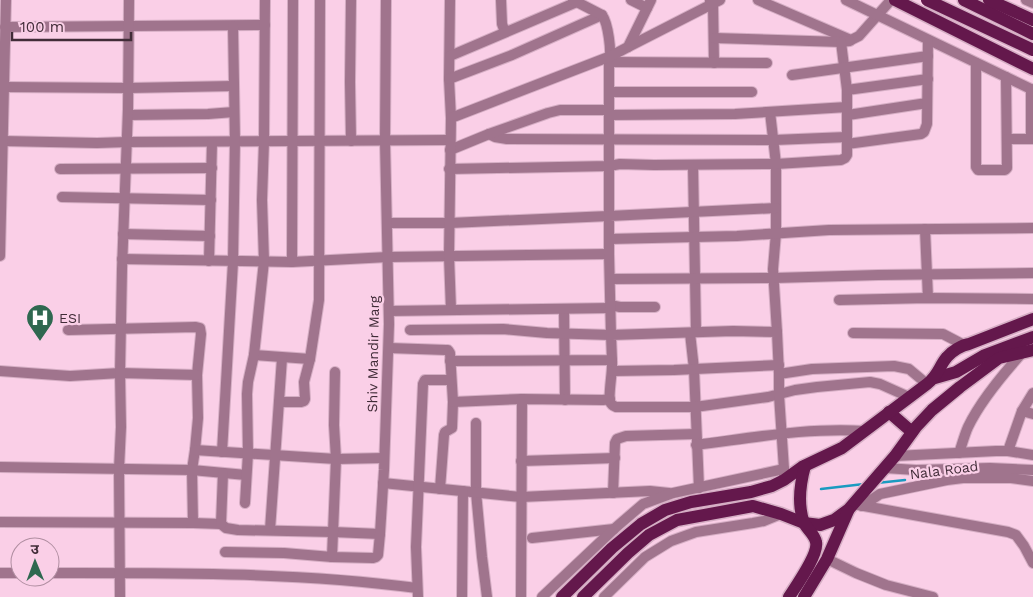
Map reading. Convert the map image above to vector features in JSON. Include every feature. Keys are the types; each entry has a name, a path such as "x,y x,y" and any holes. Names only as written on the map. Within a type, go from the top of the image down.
{"main road":[{"path":"895,0 1033,69"},
{"path":"927,0 1033,50"},
{"path":"964,0 1033,34"},
{"path":"989,0 1033,20"},
{"path":"931,381 947,356 964,344 969,344 1033,319"},
{"path":"562,597 612,548 641,524 665,510 690,502 751,492 772,486 784,474 842,448 931,381 956,372 984,355 1033,337"},
{"path":"804,597 827,559 855,505 912,432 932,410 1000,358 1029,352"},
{"path":"888,412 912,432"},
{"path":"789,597 816,551 816,542 804,524 800,506 800,485 805,466"},
{"path":"583,597 649,535 677,520 753,506 782,514 804,524 820,525 834,520 855,505"}],"street":[{"path":"0,256 6,0"},
{"path":"120,597 120,373 122,259 128,115 129,0"},
{"path":"245,503 248,454 247,394 254,355 264,261 262,200 265,0"},
{"path":"292,262 294,0"},
{"path":"279,402 304,401 304,382 310,359 319,300 320,0"},
{"path":"351,0 351,141"},
{"name":"Shiv Mandir Marg","path":"226,552 373,558 376,557 378,551 389,348 385,141 386,0"},
{"path":"450,0 449,256 451,310"},
{"path":"501,0 502,24 505,32"},
{"path":"628,46 649,4 631,0"},
{"path":"758,0 846,41"},
{"path":"846,0 1032,89 1032,139 1006,139"},
{"path":"714,38 846,41 859,36 891,0"},
{"path":"1026,0 1033,3"},
{"path":"450,56 575,1 602,15 605,19 610,59 609,254 612,365 611,404 616,407 695,408 779,395 795,390 870,382 880,384 909,397"},
{"path":"451,118 610,59 628,46 713,1 714,63"},
{"path":"450,79 512,55 602,15"},
{"path":"5,27 265,25"},
{"path":"222,452 233,262 235,141 233,26"},
{"path":"489,134 507,139 609,138 847,141 921,134 924,132 927,124 928,40"},
{"path":"449,169 609,166 620,164 776,164 841,160 847,155 847,90 844,69 846,41"},
{"path":"792,75 928,56"},
{"path":"610,59 767,63"},
{"path":"976,63 976,167 978,170 1006,170 1006,77"},
{"path":"847,90 928,79"},
{"path":"4,87 128,88 234,86"},
{"path":"609,92 752,92"},
{"path":"3,141 97,143 385,141 450,145 560,110 609,112 847,111 927,103"},
{"path":"128,115 234,112"},
{"path":"542,597 643,504 673,493 784,474 773,269 776,233 776,164 770,112"},
{"path":"209,261 212,142"},
{"path":"693,165 693,332 699,488"},
{"path":"60,169 212,168"},
{"path":"62,197 211,200"},
{"path":"387,224 450,223 776,208"},
{"path":"776,233 788,226"},
{"path":"609,239 758,235 838,230 1033,228"},
{"path":"925,229 928,298"},
{"path":"123,234 210,236"},
{"path":"122,259 292,262 388,257 609,254"},
{"path":"610,279 1033,273"},
{"path":"839,300 928,298 1033,299"},
{"path":"389,311 655,307"},
{"path":"564,309 565,400"},
{"path":"68,330 200,328 197,375 198,418 192,470 192,523"},
{"path":"410,330 503,329 547,334 611,335 733,331 777,332"},
{"path":"853,333 943,334 964,344"},
{"path":"389,348 448,350 450,353 452,428 444,434 440,489"},
{"path":"958,453 979,408 1000,378 1029,352"},
{"path":"254,355 310,359"},
{"path":"270,530 282,358"},
{"path":"450,361 565,360 612,365 694,369 779,370 894,366 909,369 931,381"},
{"path":"0,371 70,376 120,373 197,375"},
{"path":"332,557 336,459 334,425 335,372"},
{"path":"60,573 230,574 376,582 418,592 416,547 424,381 451,380"},
{"path":"1008,451 1022,411 1033,393"},
{"path":"452,402 522,399 610,399"},
{"path":"521,597 522,399"},
{"path":"1022,411 1033,414"},
{"path":"476,423 476,492 487,597"},
{"path":"696,445 781,434 844,429 864,431"},
{"path":"613,493 615,443 617,439 620,437 696,434"},
{"path":"195,450 336,459 384,458"},
{"path":"895,456 1008,451 1033,454"},
{"path":"521,461 614,458"},
{"path":"0,467 192,470 246,475"},
{"path":"883,470 990,468 1033,470"},
{"path":"221,524 224,473"},
{"name":"Nala Road","path":"855,505 880,494 947,480 1011,478 1033,481"},
{"path":"383,483 521,498 650,491 673,493"},
{"path":"462,597 463,491"},
{"path":"855,505 1008,532 1016,535 1033,563"},
{"path":"604,597 645,557 671,541 696,532 759,522 782,514"},
{"path":"0,522 192,523 221,524 232,530 380,534"},
{"path":"532,538 614,529"},
{"path":"827,559 856,574 886,585 933,597"}],"waterway":[{"path":"877,483 905,480"},
{"path":"821,489 864,484"}],"place":[{"name":"ESI","path":"40,342"}]}
